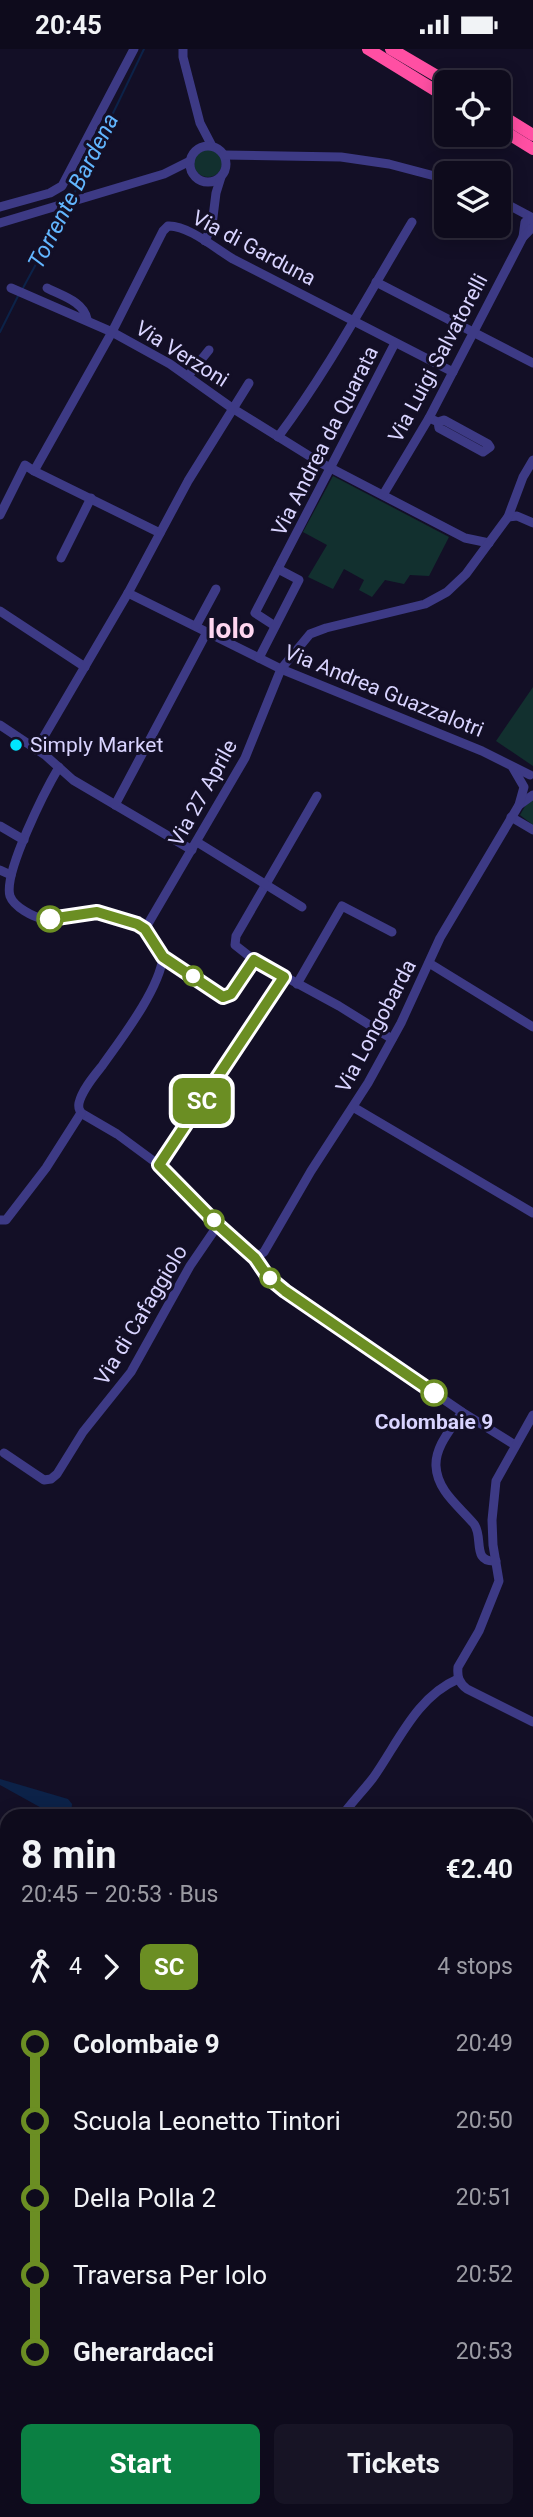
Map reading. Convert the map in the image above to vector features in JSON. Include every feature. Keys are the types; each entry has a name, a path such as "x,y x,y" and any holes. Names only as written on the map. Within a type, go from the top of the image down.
{"highway":[{"path":"368,49 434,90"},
{"path":"391,49 434,74"},
{"path":"511,121 533,135"},
{"path":"511,135 533,149"}],"street":[{"path":"0,207 50,194 62,186 134,49"},
{"path":"183,49 200,123 212,146 225,160"},
{"path":"0,223 164,174 190,161 199,141 200,123"},
{"path":"195,151 206,145 212,146"},
{"path":"225,160 276,156 341,157 398,166 434,176"},
{"path":"205,241 212,225 218,184 225,160"},
{"path":"190,161 193,174 203,182 215,202"},
{"path":"164,174 193,174"},
{"path":"203,182 222,176"},
{"path":"511,206 533,218"},
{"path":"511,207 523,237 533,234"},
{"name":"Via Luigi Salvatorelli","path":"523,237 525,222 533,218"},
{"path":"278,437 308,397 412,222"},
{"name":"Via di Garduna","path":"112,331 166,228 176,227 395,343"},
{"name":"Via Luigi Salvatorelli","path":"383,495 429,418 523,237 533,227"},
{"path":"376,282 533,363"},
{"name":"Via Verzoni","path":"11,288 112,331 188,376 232,408 330,468 465,537 489,543"},
{"path":"47,288 80,304 87,319"},
{"path":"34,471 112,331"},
{"name":"Via Andrea da Quarata","path":"275,626 255,613 395,343 453,372"},
{"path":"188,376 208,350"},
{"path":"37,750 248,383"},
{"path":"429,418 438,422 439,428 463,435"},
{"name":"Via 27 Aprile","path":"145,929 245,758 281,669 310,634 425,604 447,592 466,574 508,517 523,477 533,460"},
{"path":"0,515 25,465 160,533"},
{"path":"61,558 91,498"},
{"path":"508,517 517,516 533,521"},
{"path":"259,658 299,580 278,569"},
{"path":"196,626 216,589"},
{"name":"Via Andrea Guazzalotri","path":"128,593 281,669 482,751 532,775"},
{"path":"0,611 85,667"},
{"path":"115,805 207,632"},
{"path":"0,725 37,750 73,780 302,907"},
{"path":"59,767 24,840 11,875 10,898 20,907 48,919 97,912 120,917 145,929 163,957 226,997 231,994 254,960"},
{"name":"Via Andrea Guazzalotri","path":"513,768 524,786"},
{"name":"Via Longobarda","path":"255,1258 264,1252 392,1039 440,938 519,805 525,778 532,775"},
{"name":"Via Longobarda","path":"519,805 533,794 524,786"},
{"path":"317,796 234,941 238,949 254,960 392,1039"},
{"path":"512,817 533,830"},
{"path":"0,826 24,840"},
{"path":"0,870 11,875"},
{"path":"297,984 342,906 391,932"},
{"path":"163,957 151,990 80,1101 81,1113 117,1134 159,1165 255,1258 268,1277 285,1291 515,1445"},
{"path":"429,963 533,1027"},
{"path":"159,1165 284,977"},
{"path":"353,1107 533,1213"},
{"path":"0,1220 6,1220 46,1168 81,1113"},
{"name":"Via di Cafaggiolo","path":"4,1453 44,1480 57,1474 90,1422 131,1372 190,1266 218,1225"},
{"path":"462,1412 439,1448 436,1464 438,1477 449,1497 477,1529 482,1558 489,1562 496,1561"},
{"path":"533,1415 496,1481 492,1520 499,1573 497,1590 479,1631 458,1667 458,1679 467,1689 533,1723"},
{"path":"347,1809 415,1715 442,1688 458,1679"}],"green space":[{"path":"208,149 218,153 222,163 218,173 208,177 198,173 194,163 198,153"},
{"path":"333,476 449,537 429,576 410,575 404,584 385,580 372,597 359,590 364,580 344,569 333,589 308,577 327,545 303,532"},
{"path":"533,687 533,766 496,741"},
{"path":"533,799 533,825 520,815 527,803"}],"water":[{"path":"0,1779 68,1799 72,1809 43,1809 0,1785"}],"waterway":[{"name":"Torrente Bardena","path":"73,196 144,49"},
{"name":"Torrente Bardena","path":"23,288 67,207"},
{"name":"Torrente Bardena","path":"0,332 18,296"}],"bus line":[{"name":"SC","path":"50,919 97,912 142,926 163,957 223,997 231,994 254,960 284,977 159,1165 255,1258 268,1277 434,1393"}],"place":[{"name":"Simply Market","path":"16,745"},
{"name":"Colombaie 9","path":"434,1393"}],"district":[{"name":"Iolo","path":"231,628"}]}
